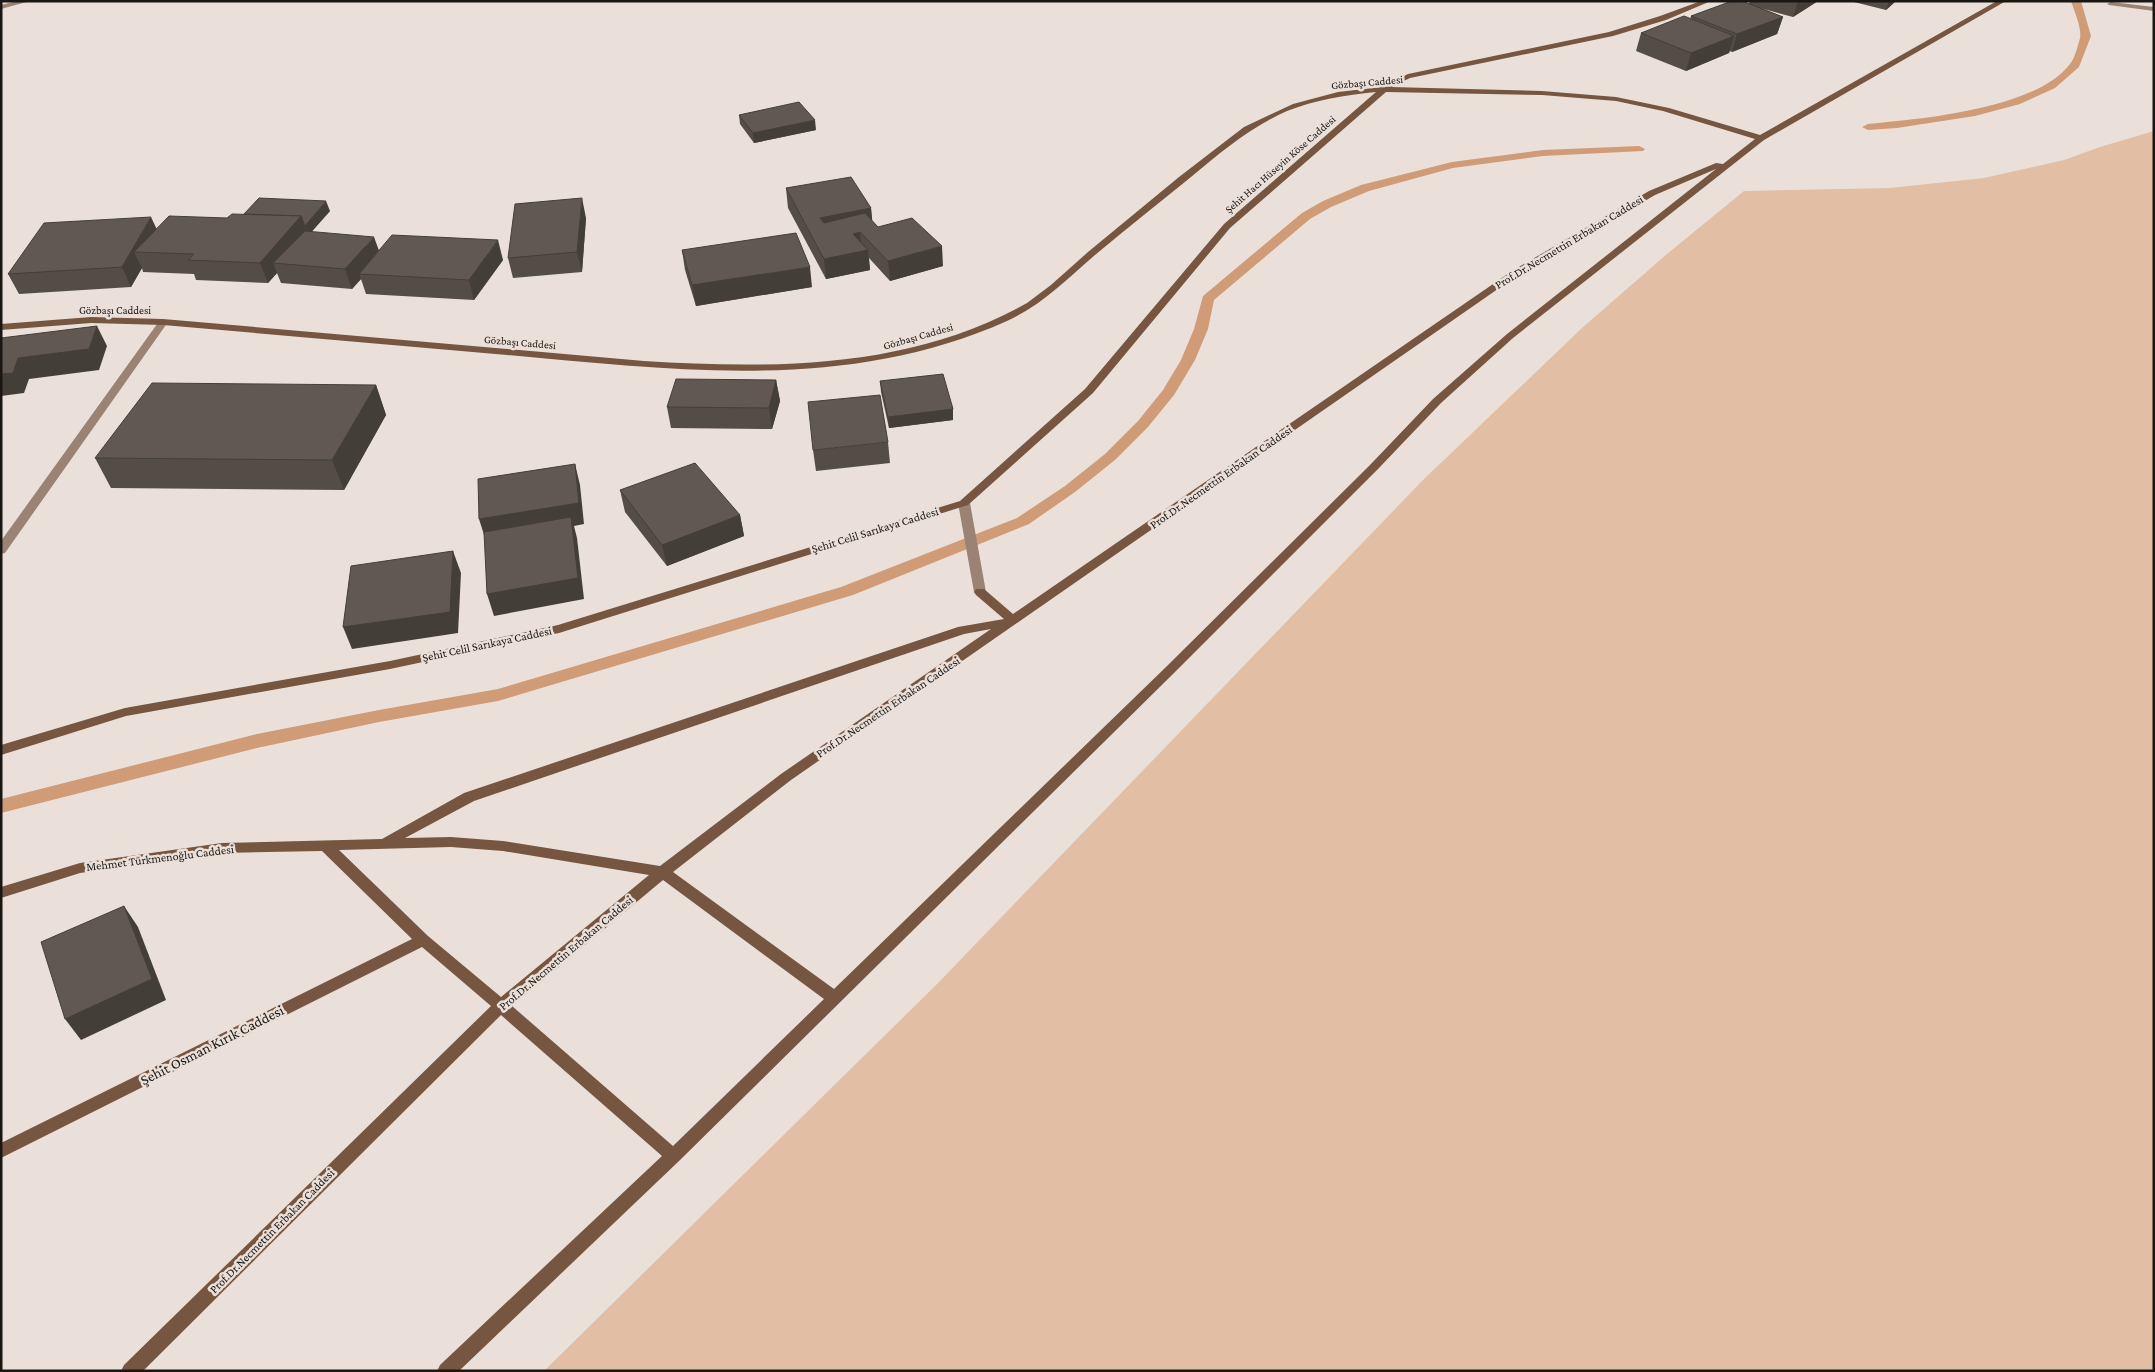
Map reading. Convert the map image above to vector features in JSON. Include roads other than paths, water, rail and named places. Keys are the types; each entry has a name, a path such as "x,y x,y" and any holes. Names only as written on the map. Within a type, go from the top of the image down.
{"main road":[{"name":"Şehit Hacı Hüseyin Köse Caddesi","path":"964,503 1089,392 1226,226 1389,85 1408,76 1610,34 1663,18 1708,1"},
{"name":"Prof.Dr.Necmettin Erbakan Caddesi","path":"446,1371 673,1156 1177,663 1374,467 1436,401 1510,336 1732,159 1762,138 2003,1"},
{"name":"Gözbaşı Caddesi","path":"1,327 91,320 163,322 644,364 776,370 834,366 880,358 930,346 1008,318 1032,304 1053,288 1086,258 1238,135 1260,121 1286,109 1316,99 1343,94 1382,91 1435,90 1561,94 1603,98 1667,110 1762,138"},
{"name":"Prof.Dr.Necmettin Erbakan Caddesi","path":"130,1371 502,1006 663,872 786,777 1515,273 1652,193 1732,159"},
{"name":"Şehit Celil Sarıkaya Caddesi","path":"1,750 125,712 390,665 559,629 964,503"},
{"path":"980,592 1014,621"},
{"path":"386,842 470,797 953,633 1014,621"},
{"name":"Mehmet Türkmenoğlu Caddesi","path":"1,894 80,868 222,848 326,846 386,842 451,842 503,846 663,872"},
{"path":"326,846 423,940 502,1006 673,1156"},
{"path":"663,872 834,998"},
{"name":"Şehit Osman Kırık Caddesi","path":"1,1151 423,940"}],"street":[{"path":"1,8 27,1"},
{"path":"2111,4 2154,8"},
{"path":"1,550 163,322"},
{"path":"964,503 980,592"}],"waterway":[{"path":"1868,127 1897,125 1975,113 2016,102 2051,86 2076,64 2086,36 2076,1"},
{"path":"1,806 257,741 379,716 498,695 847,591 1023,521 1070,489 1110,457 1143,424 1169,392 1188,360 1201,329 1208,299 1306,216 1327,204 1365,188 1452,165 1543,153 1639,149"}]}
